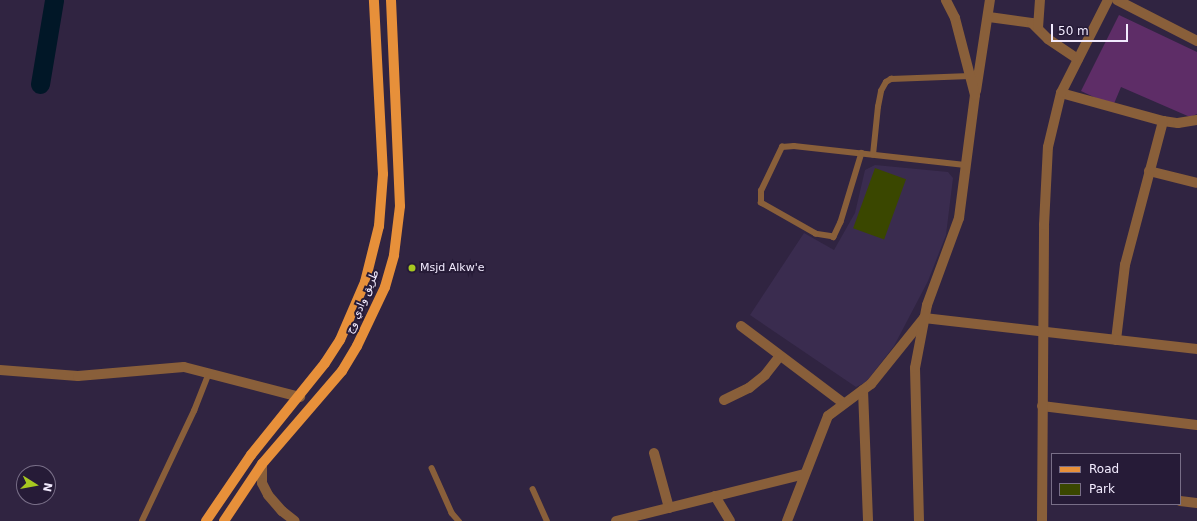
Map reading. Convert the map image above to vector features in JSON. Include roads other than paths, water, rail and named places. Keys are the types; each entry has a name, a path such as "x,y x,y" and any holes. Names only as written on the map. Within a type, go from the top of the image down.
{"main road":[{"name":"طريق وادي وج","path":"206,521 251,455 300,397 340,340 365,282 377,240 383,174 374,0"},
{"name":"طريق وادي وج","path":"224,521 262,464 342,371 357,346 386,281 397,237 400,206 392,0"}],"street":[{"path":"946,0 955,18 975,95"},
{"path":"919,521 915,368 924,318 959,218 975,95 989,17 990,0"},
{"path":"1038,28 1040,0"},
{"path":"1042,521 1047,490 1042,406 1045,168 1050,134 1061,93 1108,0"},
{"path":"1117,0 1197,41"},
{"path":"989,17 1024,21 1038,28 1048,40 1078,59"},
{"path":"1061,93 1162,121 1178,123 1197,120"},
{"path":"1116,340 1125,265 1162,121"},
{"path":"1149,171 1197,183"},
{"path":"924,318 1197,350"},
{"path":"787,521 804,474 828,416 843,403 863,390 924,318"},
{"path":"741,326 843,403"},
{"path":"724,400 755,383 773,367 780,356"},
{"path":"0,370 78,376 184,367 209,372 300,397"},
{"path":"863,390 868,521"},
{"path":"1042,406 1197,425"},
{"path":"654,453 669,508"},
{"path":"262,464 262,483 268,495 282,511 296,521"},
{"path":"616,521 804,474"},
{"path":"715,496 730,521"},
{"path":"1181,501 1197,503"}],"lane":[{"path":"873,154 878,106 881,91 886,82 891,78 970,76"},
{"path":"862,153 841,222 834,237 816,234 761,203 761,192 782,147 794,146 873,154 966,165"},
{"path":"142,521 194,411 209,372"},
{"path":"432,468 452,513 459,521"},
{"path":"533,489 547,521"}],"waterway":[{"path":"40,84 54,0"}],"place":[{"name":"Msjd Alkw'e","path":"412,268"}]}
